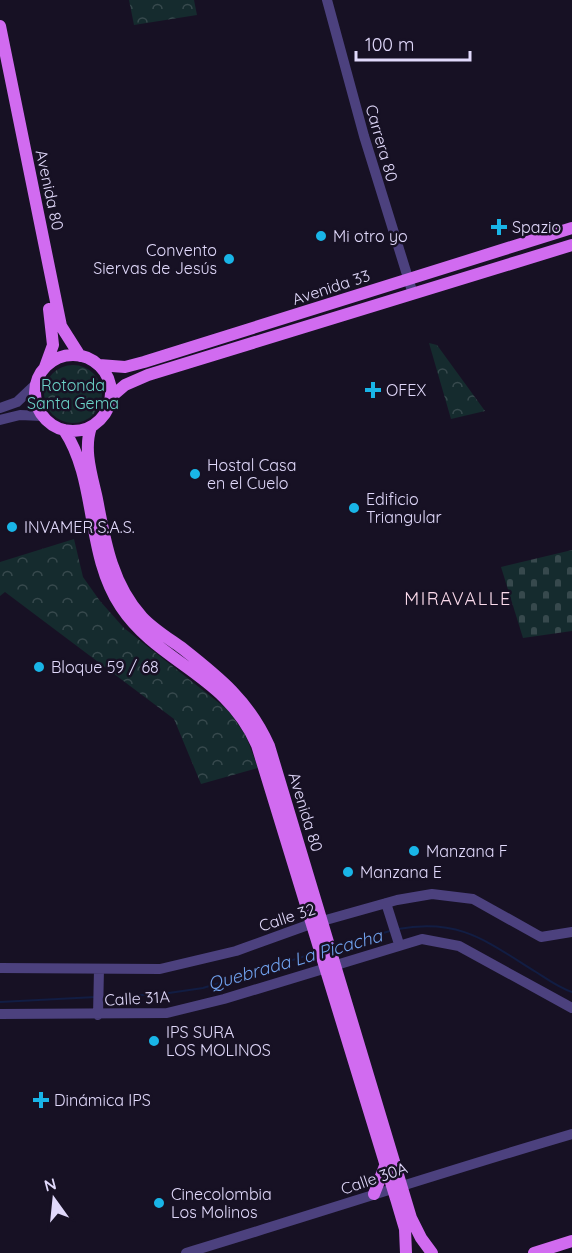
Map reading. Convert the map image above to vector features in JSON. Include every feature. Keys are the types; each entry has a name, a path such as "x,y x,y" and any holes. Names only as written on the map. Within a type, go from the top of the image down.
{"main road":[{"name":"Avenida 80","path":"0,26 61,326 68,342 80,356"},
{"name":"Avenida 80","path":"0,67 52,325 53,345 45,367"},
{"name":"Avenida 33","path":"99,365 125,367 144,362 572,228"},
{"name":"Avenida 33","path":"111,398 125,385 148,375 572,245"},
{"path":"63,356 80,356 99,365 109,380 111,398 105,414 91,427 73,431 52,426 42,416 36,403 35,385 45,367 63,356"},
{"name":"Avenida 80","path":"91,427 89,457 106,547 115,576 135,608 150,624 218,676 251,711 272,754 386,1165 417,1231 432,1253"},
{"name":"Avenida 80","path":"64,430 72,442 80,465 103,572 119,603 144,632 226,697 248,726 267,773 318,923"},
{"name":"Avenida 80","path":"328,960 397,1185 405,1229 406,1253"},
{"path":"374,1194 379,1187 386,1165"},
{"path":"534,1253 572,1241"}],"street":[{"name":"Carrera 80","path":"327,0 346,77 413,294"},
{"path":"0,408 17,402 35,385"},
{"path":"0,420 20,415 42,416"},
{"name":"Calle 32","path":"0,968 99,972 160,969 236,951 386,903 432,894 473,899 542,937 572,932"},
{"path":"386,903 396,934"},
{"name":"Calle 31A","path":"0,1014 166,1013 224,999 396,934 431,938 459,946 572,1008"},
{"path":"98,1013 99,972"},
{"name":"Calle 30A","path":"186,1253 397,1185 572,1134"}],"green space":[{"path":"129,0 194,0 197,15 134,25"},
{"path":"429,343 437,345 485,411 451,419"},
{"name":"Rotonda Santa Gema","path":"73,365 89,370 97,378 102,394 97,410 89,418 73,423 57,418 49,410 44,394 49,378 57,370"},
{"path":"74,539 83,577 100,601 124,628 228,710 246,736 258,768 201,784 174,719 5,592 0,596 0,562"},
{"path":"572,550 572,631 523,638 501,567"}],"waterway":[{"name":"Quebrada La Picacha","path":"398,929 420,926 439,927 472,935 572,992"},
{"name":"Quebrada La Picacha","path":"335,947 390,931"},
{"name":"Quebrada La Picacha","path":"102,997 162,994 203,988 315,953"},
{"name":"Quebrada La Picacha","path":"0,1002 96,997"}],"place":[{"name":"Spazio","path":"499,227"},
{"name":"Mi otro yo","path":"321,236"},
{"name":"Convento Siervas de Jesús","path":"229,259"},
{"name":"OFEX","path":"373,390"},
{"name":"Hostal Casa en el Cuelo","path":"195,474"},
{"name":"Edificio Triangular","path":"354,508"},
{"name":"INVAMER S.A.S.","path":"12,527"},
{"name":"Bloque 59 / 68","path":"39,667"},
{"name":"Manzana F","path":"414,851"},
{"name":"Manzana E","path":"348,872"},
{"name":"IPS SURA LOS MOLINOS","path":"154,1041"},
{"name":"Dinámica IPS","path":"41,1100"},
{"name":"Cinecolombia Los Molinos","path":"159,1203"}],"district":[{"name":"MIRAVALLE","path":"458,599"}]}
